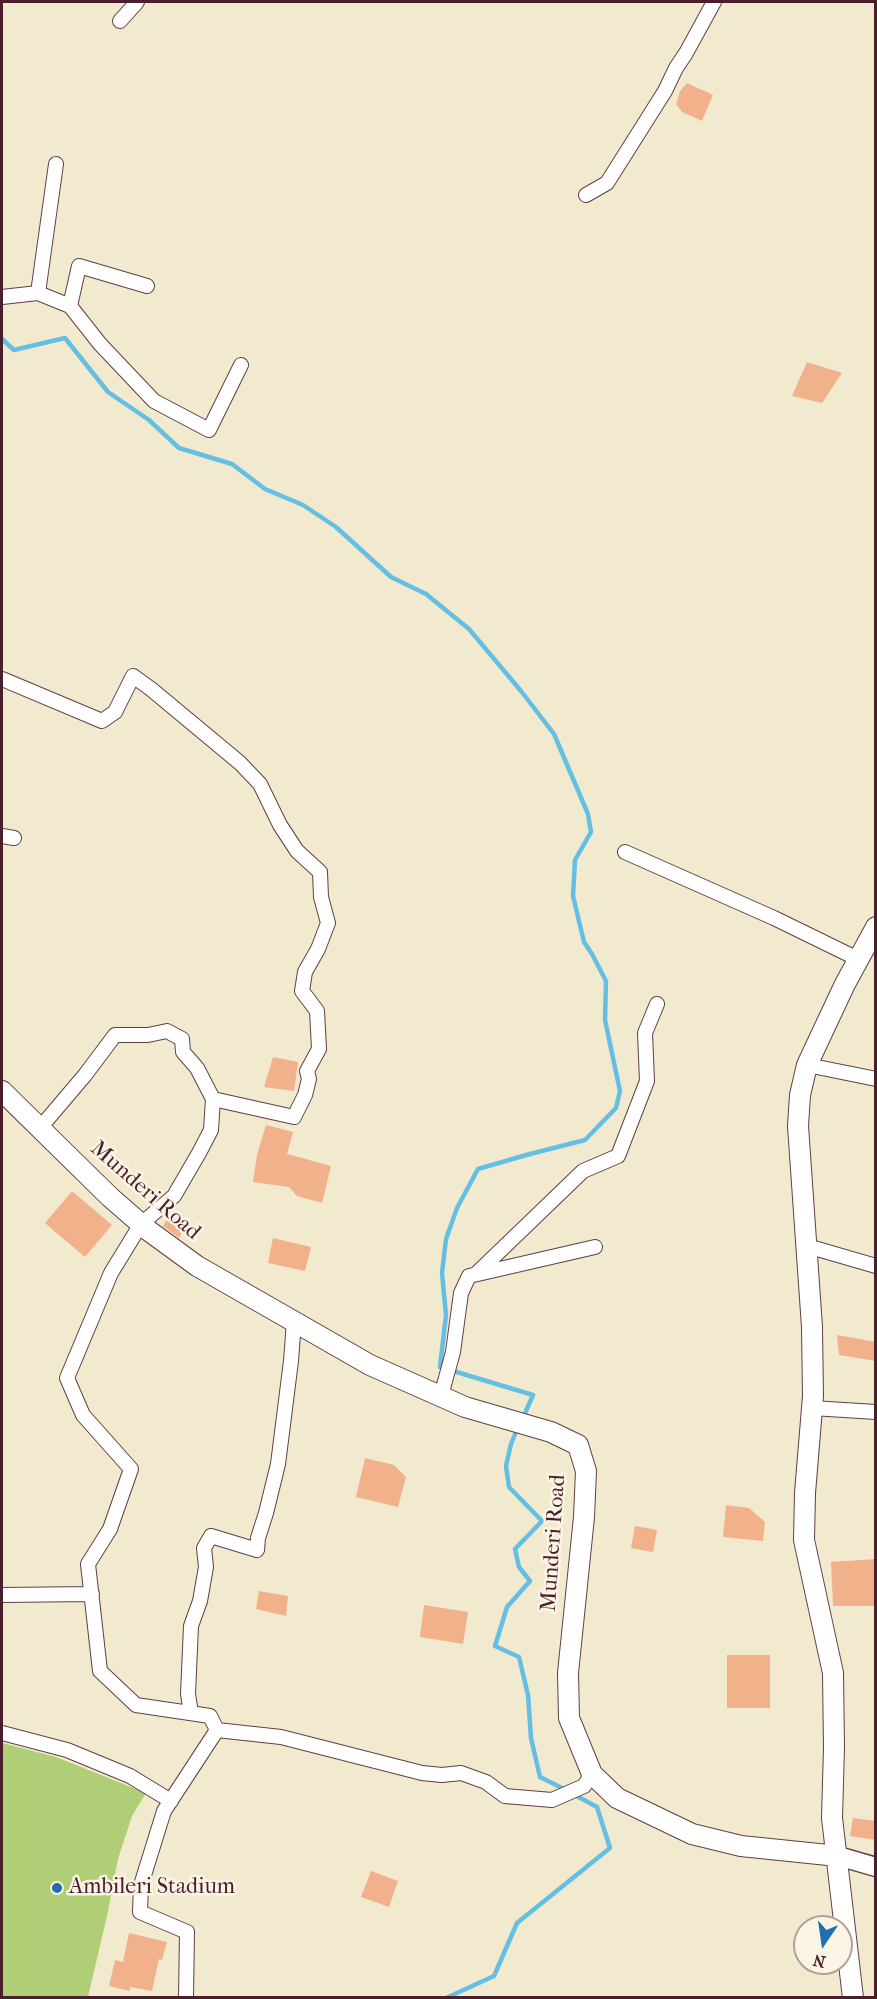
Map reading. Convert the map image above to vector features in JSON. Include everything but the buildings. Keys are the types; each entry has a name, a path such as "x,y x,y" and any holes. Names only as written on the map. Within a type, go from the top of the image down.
{"main road":[{"path":"853,1998 832,1818 833,1673 804,1540 805,1493 812,1408 812,1327 798,1126 800,1095 807,1065 876,927"},
{"name":"Munderi Road","path":"2,1091 110,1197 141,1224 197,1266 370,1365 443,1387 465,1407 551,1432 578,1445 586,1471 584,1517 568,1673 569,1718 592,1774 617,1798 692,1834 741,1846 838,1856"}],"street":[{"path":"120,21 137,2"},
{"path":"586,195 608,183 665,91 714,2"},
{"path":"38,293 56,164"},
{"path":"70,306 79,266 147,286"},
{"path":"2,297 38,293 70,306 100,344 154,401 209,430 241,365"},
{"path":"2,678 102,721 115,712 133,676 240,763 260,784 280,825 297,851 320,872 321,897 328,923 318,949 305,972 302,992 317,1011 319,1049 307,1071 309,1079 298,1110 294,1117 213,1099"},
{"path":"625,852 774,918 858,959"},
{"path":"476,1274 583,1171 618,1156 647,1081 645,1033 657,1004"},
{"path":"40,1128 115,1035 148,1035 167,1031 182,1039 183,1052 197,1068 213,1099 211,1130 199,1154 174,1196 141,1224 111,1272 67,1378 83,1415 131,1470 110,1529 88,1564 100,1671 135,1705 210,1716 217,1730"},
{"path":"807,1065 876,1079"},
{"path":"807,1246 876,1266"},
{"path":"443,1387 451,1359 461,1293 469,1276 596,1247"},
{"path":"191,1713 188,1682 191,1626 200,1601 206,1567 204,1548 211,1536 257,1550 258,1538 278,1464 294,1322"},
{"path":"812,1408 876,1412"},
{"path":"2,1595 92,1594"},
{"path":"217,1730 281,1737 422,1773 442,1775 461,1773 486,1782 506,1796 552,1800 584,1786 592,1774"},
{"path":"186,1998 187,1932 140,1912 141,1885 164,1811 217,1730"},
{"path":"2,1733 67,1750 130,1776 171,1801"},
{"path":"838,1856 876,1867"}],"green space":[{"name":"Ambileri Stadium","path":"2,1743 56,1757 146,1793 132,1816 118,1859 88,1997 2,1998"}],"waterway":[{"path":"2,339 14,350 65,338 108,392 149,420 179,448 232,464 265,489 303,505 336,527 391,577 426,594 469,629 554,734 588,814 591,832 575,860 573,896 584,942 606,981 605,1020 620,1091 616,1108 585,1140 478,1169 457,1208 446,1239 442,1273 446,1315 440,1367 533,1395 522,1420"},
{"path":"518,1427 506,1466 509,1487 542,1521 515,1549 519,1567 530,1581 507,1607 495,1646 519,1657 528,1695 531,1738 540,1777 566,1790"},
{"path":"446,1998 494,1976 517,1923 610,1848 597,1807 573,1794"}],"place":[{"name":"Ambileri Stadium","path":"57,1888"}]}
